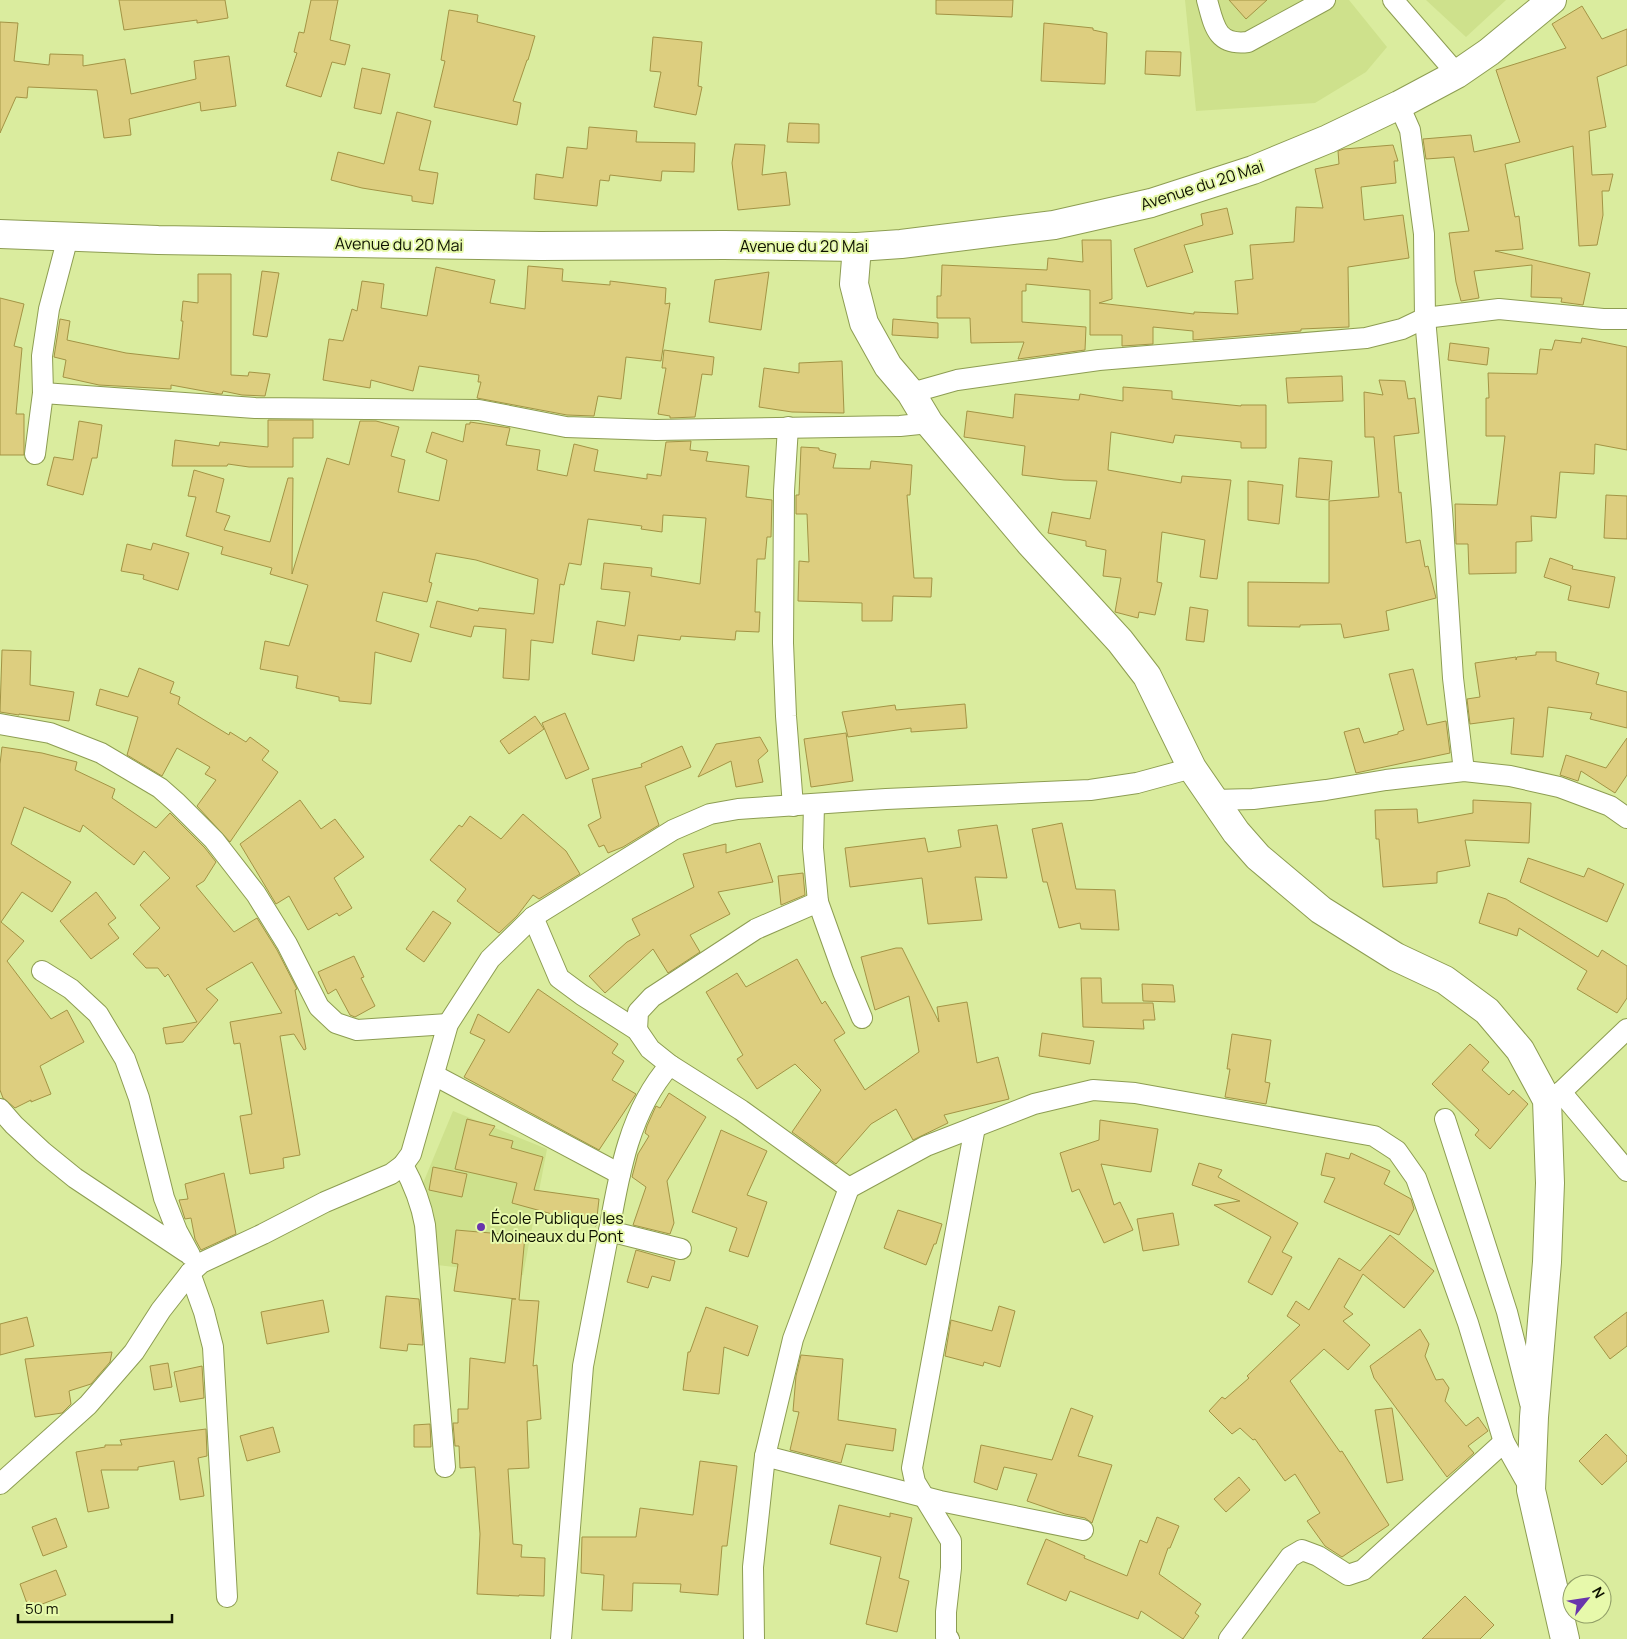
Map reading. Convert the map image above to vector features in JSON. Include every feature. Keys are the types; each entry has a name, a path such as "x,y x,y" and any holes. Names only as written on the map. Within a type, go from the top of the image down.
{"street":[{"path":"1207,0 1215,28 1225,38 1236,43 1248,42 1325,0"},
{"path":"1393,0 1457,74"},
{"name":"Avenue du 20 Mai","path":"0,234 158,240 540,246 856,247 901,244 1054,226 1152,203 1253,170 1328,139 1457,74 1489,52 1552,0"},
{"path":"1398,105 1410,130 1424,234 1425,318 1442,510 1453,678 1464,771"},
{"path":"35,454 42,393 42,356 48,319 68,237"},
{"path":"856,247 854,284 864,323 888,366 911,393 929,423 1030,543 1120,641 1147,676 1192,768 1236,832 1258,857 1322,910 1396,957 1445,980 1487,1011 1520,1050 1554,1096 1627,1171"},
{"path":"911,393 957,380 1099,360 1366,338 1402,329 1425,318 1499,309 1603,319 1627,319"},
{"path":"42,393 255,408 478,410 566,427 656,430 900,426 929,423"},
{"path":"788,427 784,491 783,643 793,806"},
{"path":"0,724 50,733 100,753 160,788 177,803 214,840 256,894 287,944 320,1007 336,1023 357,1030 448,1024"},
{"path":"0,1484 88,1405 134,1352 194,1264 263,1234 325,1202 391,1174 404,1164 411,1154 448,1024 490,959 533,917 673,830 710,814 738,809 1090,790 1137,782 1192,768"},
{"path":"1213,800 1253,799 1464,771 1510,776 1559,787 1610,806 1627,818"},
{"path":"814,804 813,848 818,902 862,1018"},
{"path":"637,1030 638,1012 652,996 756,930 818,902"},
{"path":"533,917 560,978 582,996 637,1030 650,1049 670,1065 741,1110 849,1188"},
{"path":"42,971 71,989 98,1014 124,1059 139,1098 164,1198 177,1231 194,1264 213,1347 227,1597"},
{"path":"1565,1639 1531,1490 1534,1417 1547,1262 1554,1096 1627,1029"},
{"path":"561,1639 583,1366 620,1174 630,1137 643,1104 656,1080 670,1065"},
{"path":"434,1076 620,1174"},
{"path":"754,1639 753,1567 765,1456 793,1339 849,1188 926,1146 1034,1104 1093,1090 1135,1093 1374,1136 1397,1151 1416,1178 1468,1323 1504,1442 1531,1490"},
{"path":"0,1109 36,1145 75,1178 194,1264"},
{"path":"1445,1119 1507,1312 1534,1417"},
{"path":"947,1638 946,1612 951,1568 951,1541 915,1482 912,1468 975,1127"},
{"path":"404,1164 415,1187 425,1225 445,1467"},
{"path":"609,1231 681,1249"},
{"path":"1228,1639 1290,1557 1302,1550 1318,1556 1348,1576 1363,1570 1504,1442"},
{"path":"765,1456 924,1497 1083,1530"}],"shaded area":[{"path":"1185,0 1349,0 1387,47 1366,72 1315,103 1196,111"},
{"path":"1426,0 1506,0 1466,37"},
{"name":"École Publique les Moineaux du Pont","path":"453,1111 547,1149 523,1275 437,1265 421,1188"}],"building":[{"path":"119,0 225,0 228,18 197,23 197,20 124,30"},
{"path":"311,0 338,0 330,40 350,45 345,65 332,62 321,97 286,86 297,53 294,52 299,32 304,33"},
{"path":"936,0 1013,0 1012,17 936,14"},
{"path":"1229,0 1267,0 1246,19"},
{"path":"1582,6 1602,39 1627,29 1627,65 1597,77 1606,127 1589,131 1592,175 1613,174 1609,191 1602,191 1603,215 1597,245 1579,246 1573,146 1505,164 1515,217 1519,216 1523,249 1495,251 1590,273 1583,305 1561,302 1562,298 1531,297 1532,265 1474,271 1479,298 1461,301 1456,282 1449,233 1469,231 1454,157 1426,159 1423,139 1471,135 1474,152 1520,142 1496,70 1566,48 1552,24"},
{"path":"449,10 478,15 477,22 535,36 513,101 521,103 517,125 434,107 445,61 441,60"},
{"path":"0,22 18,23 14,61 49,65 50,54 83,55 83,66 125,59 131,94 196,79 194,61 229,56 236,106 201,111 200,102 129,119 131,135 104,138 97,90 28,87 27,98 16,97 0,133"},
{"path":"1044,23 1093,28 1093,30 1107,33 1105,84 1041,81"},
{"path":"653,37 702,42 698,86 702,87 696,115 654,107 661,72 650,71"},
{"path":"1146,51 1181,52 1180,76 1145,74"},
{"path":"362,68 390,74 381,114 354,108"},
{"path":"397,112 431,121 419,170 438,173 433,204 412,201 412,196 362,188 331,180 338,152 384,164"},
{"path":"789,123 819,124 819,143 787,142"},
{"path":"589,127 637,131 636,142 695,143 694,172 662,171 661,181 610,175 609,181 600,180 597,206 534,199 536,174 563,178 567,147 587,149"},
{"path":"735,144 765,145 762,175 786,172 790,205 738,210 732,163"},
{"path":"1393,145 1398,161 1394,161 1396,183 1361,187 1364,220 1403,215 1409,258 1348,267 1349,327 1301,329 1301,331 1193,340 1193,331 1153,327 1153,344 1122,346 1122,335 1090,335 1090,290 1026,284 1026,291 1022,291 1022,322 1086,327 1085,350 1018,359 1024,342 971,343 970,318 937,318 937,296 941,296 942,265 1047,270 1048,258 1083,262 1082,240 1111,240 1112,299 1099,303 1194,314 1194,312 1238,314 1235,281 1253,279 1250,245 1294,242 1296,207 1323,208 1315,169 1339,164 1338,151 1344,149"},
{"path":"1227,208 1233,234 1184,245 1193,272 1147,287 1134,249 1203,225 1201,214"},
{"path":"528,266 563,269 562,281 610,285 610,281 666,288 665,304 670,303 661,361 626,357 621,399 598,396 594,416 567,415 477,398 481,382 478,382 479,375 419,366 413,391 371,380 370,388 323,380 329,339 343,341 352,309 357,311 362,281 384,284 381,308 427,316 436,267 495,280 490,303 525,309"},
{"path":"262,271 279,273 267,337 253,335"},
{"path":"769,272 761,330 709,322 715,280"},
{"path":"198,274 231,274 231,375 248,376 249,372 270,374 265,396 242,395 223,391 220,394 171,385 171,389 99,385 63,377 66,360 54,357 60,319 70,321 67,340 126,353 179,359 183,301 198,303"},
{"path":"0,298 24,304 14,346 22,348 16,414 24,414 24,455 0,455"},
{"path":"893,319 938,323 938,338 892,335"},
{"path":"1582,338 1627,347 1627,450 1595,444 1594,474 1560,472 1556,518 1531,516 1532,541 1516,542 1516,573 1469,574 1468,544 1456,544 1455,504 1497,505 1505,436 1486,436 1486,398 1489,398 1488,373 1537,374 1540,349 1552,350 1555,340 1581,343"},
{"path":"1450,343 1489,348 1487,365 1448,360"},
{"path":"664,350 714,357 712,375 702,374 695,417 670,418 670,416 658,414 666,368 662,368"},
{"path":"842,361 844,413 792,412 759,407 764,368 799,373 799,363"},
{"path":"1342,376 1343,401 1288,403 1286,378"},
{"path":"1379,380 1405,381 1408,399 1415,398 1419,433 1394,436 1399,493 1401,492 1406,543 1420,540 1425,567 1428,566 1436,598 1386,611 1389,630 1344,638 1341,624 1300,625 1300,627 1248,626 1248,582 1329,583 1329,501 1379,497 1374,437 1365,437 1364,392 1383,395"},
{"path":"1123,387 1172,391 1172,399 1241,406 1266,405 1266,448 1241,448 1241,442 1175,435 1173,443 1111,432 1108,470 1181,483 1182,476 1231,480 1217,579 1200,577 1205,540 1162,532 1157,582 1162,583 1155,615 1139,612 1138,618 1115,612 1121,578 1103,576 1106,550 1086,546 1086,541 1048,533 1052,512 1090,519 1097,481 1064,480 1022,475 1025,446 964,437 967,411 1013,418 1015,394 1079,400 1080,394 1123,401"},
{"path":"268,420 313,420 313,438 293,438 293,467 249,467 228,464 227,466 172,466 175,440 219,446 220,442 268,447"},
{"path":"79,421 102,425 97,458 92,458 83,495 47,485 54,457 73,460"},
{"path":"360,421 376,421 399,427 391,456 405,460 398,492 439,501 447,460 426,452 432,432 463,442 466,424 470,424 470,422 510,428 506,445 540,450 537,470 567,476 574,444 598,450 594,471 647,479 647,474 661,476 666,442 691,441 690,450 708,452 706,461 749,466 746,497 772,500 771,537 767,537 765,559 757,559 755,612 760,612 759,632 736,631 735,640 681,636 680,640 638,635 634,661 592,654 597,621 625,626 630,592 601,589 604,563 652,568 651,576 700,584 706,518 663,515 662,532 641,529 642,526 588,519 581,565 569,563 564,585 560,584 553,643 531,640 529,680 503,678 506,629 474,626 471,637 430,627 437,601 478,611 479,608 534,614 538,579 476,560 436,553 429,582 432,583 427,602 383,592 376,621 419,634 411,662 375,652 371,704 339,701 339,697 296,688 298,676 260,669 265,641 289,646 308,585 270,574 272,568 221,554 223,547 186,536 196,497 188,496 194,470 224,479 216,512 230,516 224,530 270,542 288,478 293,478 292,574 327,458 349,465"},
{"path":"801,447 819,448 819,450 836,454 833,468 870,469 871,461 912,465 910,495 907,495 914,578 932,578 931,597 893,596 892,621 862,621 862,603 798,601 799,561 809,562 807,514 796,514 796,495 799,495"},
{"path":"1299,458 1332,461 1329,500 1296,497"},
{"path":"1248,481 1283,485 1279,524 1248,520"},
{"path":"1606,495 1627,496 1627,539 1604,538"},
{"path":"153,543 189,553 178,590 143,579 144,575 121,571 127,544 151,550"},
{"path":"1550,558 1573,566 1572,569 1615,577 1609,608 1568,600 1571,586 1544,577"},
{"path":"1190,607 1208,610 1204,642 1186,640"},
{"path":"2,650 31,651 30,685 74,692 69,721 0,712"},
{"path":"1536,652 1556,652 1556,661 1599,673 1596,684 1627,692 1627,728 1590,719 1592,713 1548,707 1543,757 1511,754 1514,718 1470,724 1467,699 1480,697 1475,663 1516,657 1516,660 1517,657 1536,655"},
{"path":"139,668 174,682 170,693 180,697 178,704 229,735 230,732 246,742 250,737 269,751 262,760 278,772 230,842 197,806 216,780 205,774 210,767 177,748 162,776 127,755 138,717 96,705 100,689 128,697"},
{"path":"1413,669 1427,725 1446,721 1450,753 1356,773 1344,732 1359,728 1364,743 1398,734 1398,732 1404,730 1389,674"},
{"path":"965,704 967,728 911,732 911,728 848,737 842,712 895,705 896,710"},
{"path":"565,713 589,769 566,779 542,723"},
{"path":"535,716 544,729 509,754 500,741"},
{"path":"846,733 853,781 811,787 804,739"},
{"path":"760,737 768,751 758,760 763,782 736,787 731,761 698,777 716,744"},
{"path":"1627,738 1627,775 1615,793 1581,771 1578,781 1560,775 1566,755 1606,768"},
{"path":"682,746 691,767 645,786 659,825 623,847 608,853 604,845 599,847 588,825 601,818 592,779 642,767 641,764"},
{"path":"2,747 42,753 77,762 75,770 115,789 112,798 156,828 170,813 205,848 216,862 204,881 196,886 234,932 257,918 277,950 297,989 295,990 306,1049 304,1050 294,1034 280,1036 300,1155 283,1158 284,1168 250,1174 240,1116 252,1114 240,1043 234,1044 230,1022 282,1013 252,962 206,989 218,1000 183,1042 166,1044 163,1028 197,1022 168,974 165,977 158,968 146,968 133,954 160,928 140,905 170,878 144,851 134,865 83,825 80,832 24,807 11,844 71,882 52,912 22,892 1,922 24,941 7,961 51,1019 67,1010 84,1042 40,1066 51,1094 31,1102 31,1100 15,1108 3,1098 0,1090 0,764"},
{"path":"300,800 321,829 335,819 364,857 334,878 352,908 339,916 337,913 308,930 289,896 276,904 240,844"},
{"path":"1473,800 1531,803 1529,843 1465,840 1470,866 1437,872 1437,883 1383,887 1379,839 1376,839 1375,810 1417,809 1418,823 1473,813"},
{"path":"523,814 566,851 580,874 539,899 533,895 517,916 499,933 457,901 466,889 430,860 459,825 462,827 470,816 501,839"},
{"path":"1062,823 1076,889 1115,890 1119,930 1081,929 1080,923 1059,928 1047,882 1043,882 1032,829"},
{"path":"997,825 1007,878 975,877 982,920 928,924 922,878 850,887 845,848 925,838 928,852 961,847 958,830"},
{"path":"760,843 773,882 718,892 730,914 690,935 700,952 668,973 653,949 605,993 589,976 627,942 640,935 632,919 694,887 683,854 726,844 726,853"},
{"path":"1528,858 1584,877 1588,868 1624,884 1607,922 1520,882"},
{"path":"803,873 805,895 781,905 778,876"},
{"path":"96,892 116,918 108,924 119,938 91,959 60,921"},
{"path":"1488,893 1506,899 1598,957 1602,950 1627,966 1627,998 1617,1013 1577,989 1587,971 1519,928 1517,936 1479,923"},
{"path":"433,911 451,923 424,962 406,949"},
{"path":"902,948 939,1022 937,1007 967,1002 977,1063 998,1057 1009,1099 944,1115 948,1123 913,1140 896,1109 871,1124 836,1164 792,1132 821,1090 795,1064 757,1089 737,1059 743,1055 706,992 737,973 746,987 797,959 822,1004 825,1001 845,1033 834,1040 865,1090 919,1052 909,996 875,1010 861,957"},
{"path":"354,956 364,977 361,978 375,1006 355,1017 350,1015 336,989 328,994 318,972"},
{"path":"1081,978 1101,978 1102,1003 1153,1003 1155,1020 1143,1020 1144,1029 1083,1027"},
{"path":"1142,984 1173,985 1175,1002 1143,1001"},
{"path":"538,989 618,1044 612,1053 624,1061 612,1080 636,1094 599,1150 464,1077 485,1040 470,1033 478,1014 509,1033"},
{"path":"1042,1033 1094,1041 1090,1064 1039,1056"},
{"path":"1232,1034 1271,1040 1265,1082 1270,1083 1266,1104 1225,1097 1230,1069 1227,1069"},
{"path":"1470,1044 1489,1062 1482,1070 1509,1095 1513,1090 1528,1104 1490,1149 1475,1135 1479,1130 1432,1084"},
{"path":"669,1093 706,1117 667,1181 674,1223 670,1234 633,1225 646,1187 632,1177 638,1154 649,1136 645,1133 647,1126 656,1106 660,1108"},
{"path":"467,1119 495,1126 489,1135 513,1141 511,1148 543,1157 534,1190 599,1199 596,1226 512,1203 517,1183 455,1169"},
{"path":"1100,1120 1158,1129 1151,1172 1101,1164 1114,1205 1120,1202 1133,1230 1104,1243 1079,1189 1072,1192 1060,1153 1099,1140"},
{"path":"721,1130 767,1151 747,1195 767,1202 748,1257 729,1251 737,1228 692,1212"},
{"path":"1326,1153 1349,1159 1351,1153 1390,1171 1384,1184 1411,1199 1414,1209 1399,1235 1324,1202 1335,1178 1321,1175"},
{"path":"1199,1163 1222,1170 1218,1177 1298,1223 1282,1252 1292,1257 1272,1295 1248,1282 1271,1237 1214,1205 1240,1201 1192,1185"},
{"path":"433,1167 467,1174 462,1197 429,1190"},
{"path":"224,1173 236,1234 201,1250 195,1239 191,1218 185,1219 179,1200 188,1199 185,1184"},
{"path":"898,1210 942,1224 936,1244 934,1244 926,1265 884,1248"},
{"path":"1173,1213 1179,1245 1143,1251 1137,1219"},
{"path":"456,1230 525,1236 519,1300 539,1301 533,1366 537,1365 541,1419 527,1421 529,1468 508,1469 513,1544 522,1545 521,1557 545,1558 544,1596 477,1594 480,1534 475,1467 460,1468 459,1446 455,1446 453,1423 458,1423 458,1409 468,1409 470,1358 505,1363 512,1299 516,1299 454,1291 458,1264 452,1263"},
{"path":"1390,1235 1434,1271 1404,1308 1363,1274 1344,1307 1353,1314 1343,1321 1370,1345 1348,1370 1324,1349 1290,1381 1340,1452 1342,1451 1389,1525 1342,1557 1325,1546 1307,1521 1320,1513 1295,1474 1285,1481 1255,1439 1253,1440 1240,1428 1232,1434 1209,1411 1222,1397 1225,1399 1249,1378 1247,1376 1300,1325 1287,1316 1296,1301 1309,1310 1339,1258 1360,1271"},
{"path":"636,1250 675,1261 670,1281 652,1276 648,1288 627,1282"},
{"path":"386,1296 419,1299 423,1345 408,1344 407,1351 380,1348"},
{"path":"323,1300 329,1332 267,1344 261,1312"},
{"path":"999,1306 1015,1311 1000,1367 984,1362 983,1366 945,1356 951,1320 992,1331"},
{"path":"706,1307 758,1326 748,1356 724,1347 719,1394 683,1390 688,1352 690,1352"},
{"path":"1627,1312 1627,1346 1610,1359 1594,1337"},
{"path":"27,1317 34,1346 0,1355 0,1324"},
{"path":"1420,1329 1429,1344 1425,1356 1436,1380 1443,1379 1449,1388 1445,1401 1466,1426 1478,1417 1488,1431 1468,1446 1474,1453 1447,1477 1374,1378 1370,1366"},
{"path":"112,1352 110,1362 91,1384 69,1391 71,1404 62,1413 35,1417 25,1359"},
{"path":"801,1355 843,1359 838,1420 896,1429 893,1451 846,1444 841,1463 790,1450 799,1412 793,1411 796,1376"},
{"path":"168,1363 172,1387 154,1390 150,1366"},
{"path":"202,1366 204,1398 180,1402 174,1372"},
{"path":"1071,1408 1093,1416 1078,1456 1112,1465 1092,1523 1085,1518 1065,1514 1027,1501 1037,1474 1004,1467 997,1490 974,1482 981,1445 1052,1460"},
{"path":"1392,1408 1403,1480 1387,1483 1375,1410"},
{"path":"430,1424 431,1447 414,1447 414,1425"},
{"path":"273,1427 280,1452 247,1461 240,1436"},
{"path":"206,1429 207,1456 198,1458 204,1496 180,1500 174,1461 138,1467 138,1470 101,1470 109,1508 88,1512 76,1452 105,1447 105,1445 122,1445 120,1440"},
{"path":"1606,1434 1627,1456 1627,1461 1602,1485 1579,1461"},
{"path":"700,1461 737,1466 727,1546 722,1546 718,1595 680,1592 681,1584 633,1583 632,1611 602,1610 604,1575 581,1573 582,1537 636,1537 640,1508 693,1515"},
{"path":"1239,1477 1250,1490 1226,1512 1214,1499"},
{"path":"839,1505 890,1517 890,1513 912,1518 899,1578 909,1581 897,1632 866,1624 881,1557 830,1544"},
{"path":"1157,1517 1179,1526 1170,1548 1168,1548 1159,1574 1201,1604 1195,1613 1199,1616 1183,1639 1141,1611 1138,1619 1070,1591 1066,1601 1027,1584 1046,1539 1127,1576 1140,1540 1147,1543"},
{"path":"56,1518 67,1547 43,1556 32,1527"},
{"path":"56,1570 66,1595 29,1609 20,1584"},
{"path":"1465,1596 1494,1625 1480,1639 1422,1639"}],"place":[{"name":"École Publique les Moineaux du Pont","path":"481,1227"}]}
